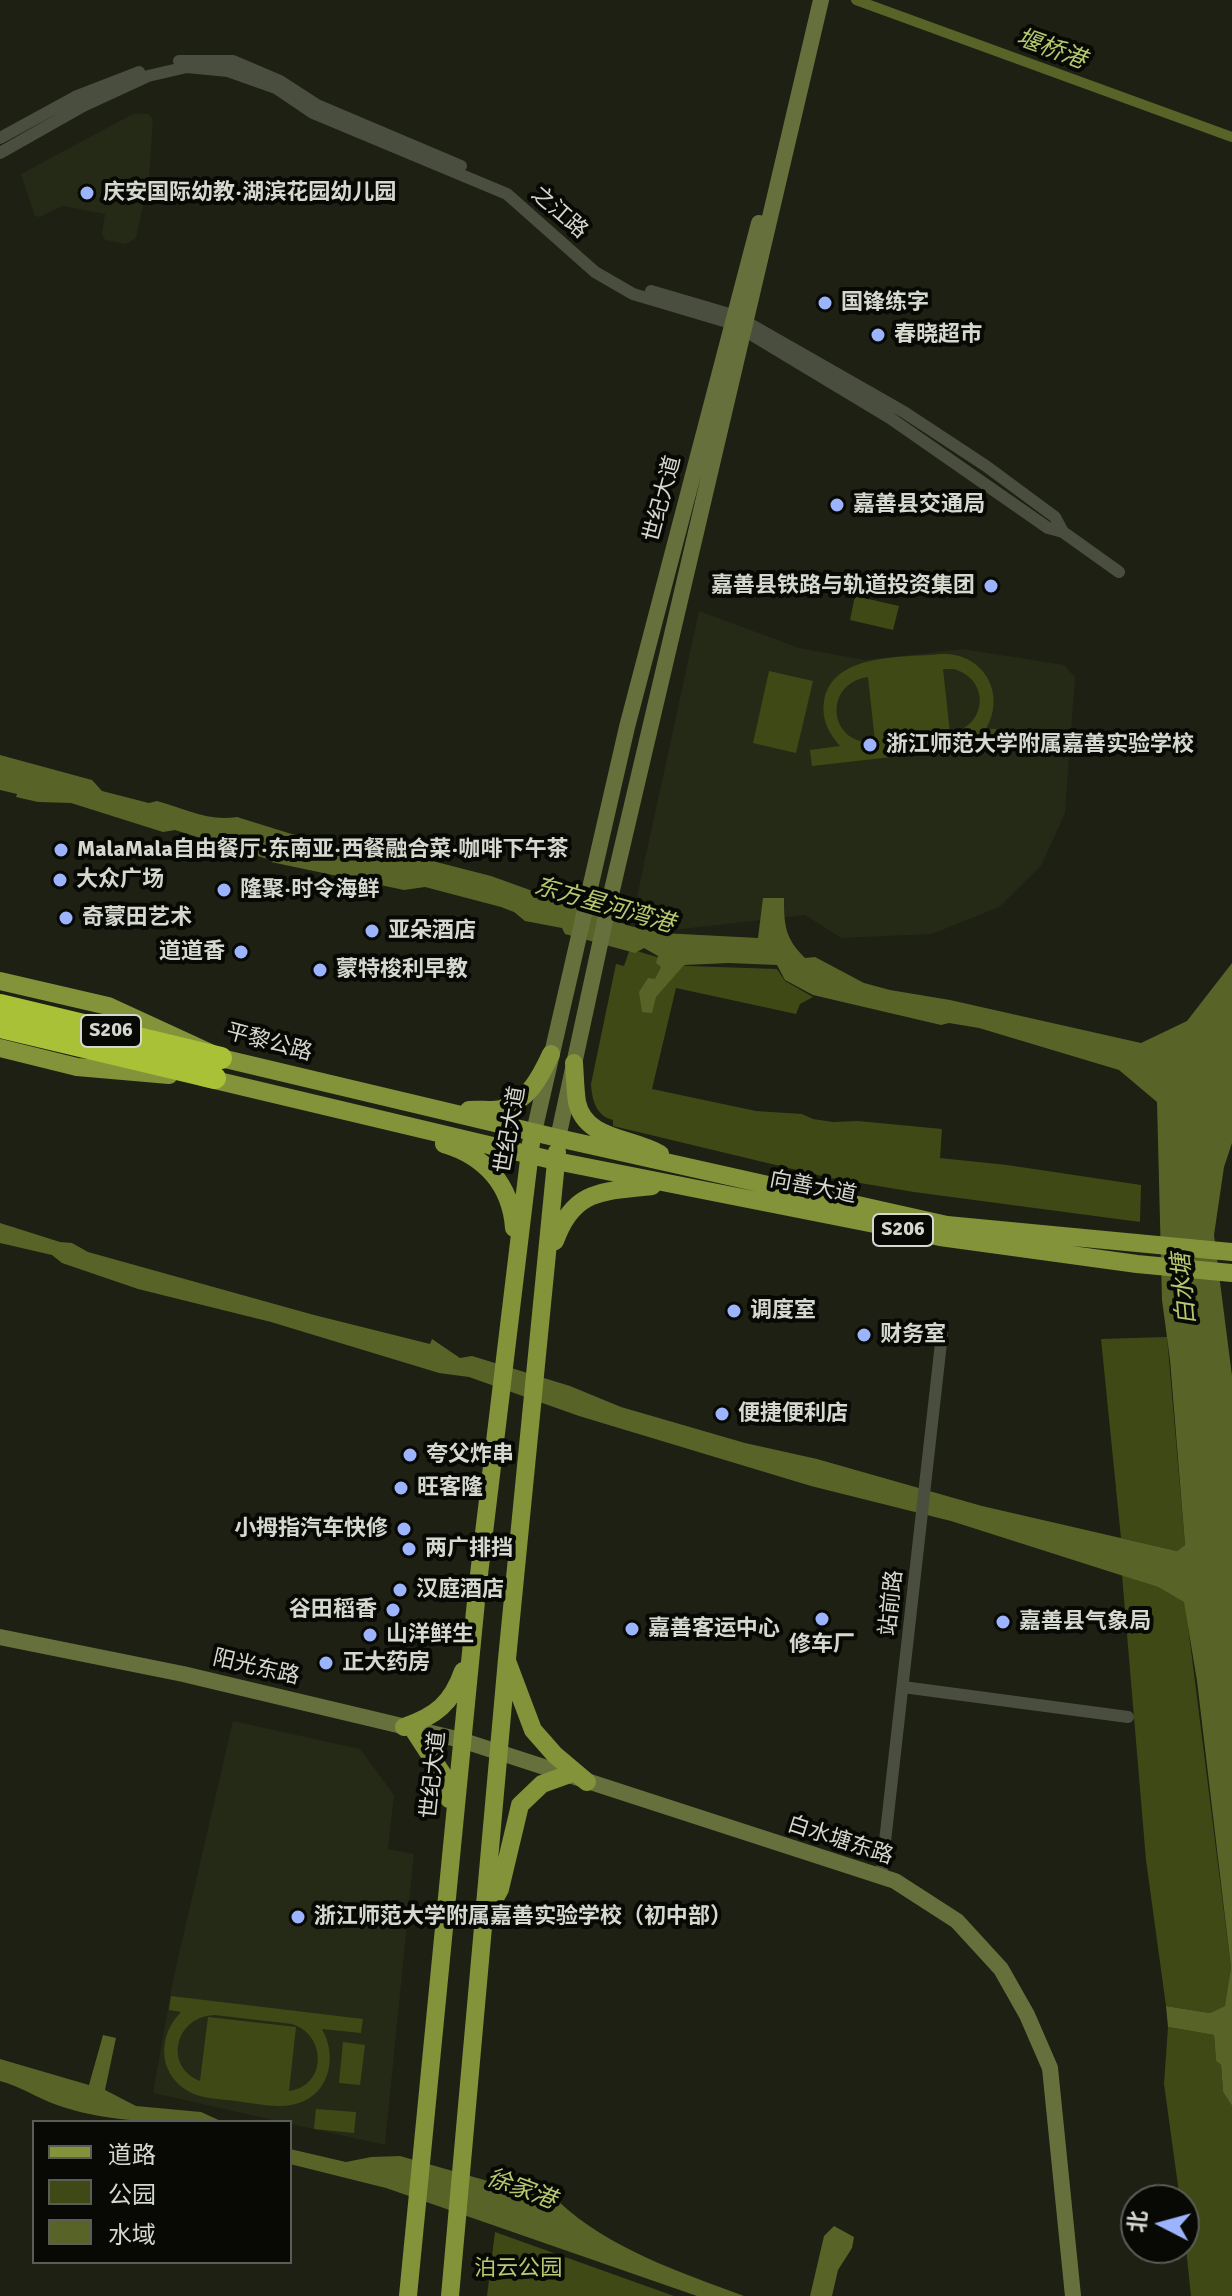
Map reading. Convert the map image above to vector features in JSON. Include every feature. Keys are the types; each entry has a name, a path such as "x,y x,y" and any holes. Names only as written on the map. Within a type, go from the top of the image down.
{"highway":[{"name":"S206","path":"0,1005 218,1068"},
{"name":"S206","path":"0,1027 218,1068"}],"main road":[{"name":"世纪大道","path":"810,33 813,0"},
{"name":"世纪大道","path":"450,2296 498,1753 558,1138 740,322 810,33 821,0"},
{"name":"世纪大道","path":"408,2296 461,1740 529,1154 627,727 740,322"},
{"name":"平黎公路","path":"0,981 108,1006 218,1068 387,1120 529,1154"},
{"name":"平黎公路","path":"0,1048 77,1067 218,1068 448,1112 534,1132"},
{"path":"448,1112 499,1110 514,1103 529,1093 551,1054"},
{"path":"574,1063 577,1102 584,1120 597,1131 644,1145 679,1165"},
{"path":"387,1120 412,1134 462,1149 496,1176 508,1197 513,1216 516,1263"},
{"name":"向善大道","path":"534,1132 947,1225 1232,1252"},
{"name":"向善大道","path":"529,1154 940,1237 1137,1264 1232,1273"},
{"path":"546,1266 563,1220 580,1201 601,1191 672,1184"},
{"path":"453,1820 445,1778 408,1728 435,1714 456,1690 464,1668 470,1608 477,1591"},
{"name":"阳光东路","path":"0,1637 183,1674 461,1740 498,1753"},
{"path":"507,1659 533,1730 555,1755 587,1782"},
{"name":"白水塘东路","path":"498,1753 895,1881 957,1921 1001,1969 1027,2015 1050,2068 1073,2296"},
{"path":"484,1919 500,1889 520,1805 542,1784 567,1775"}],"street":[{"name":"之江路","path":"0,138 77,96 146,69 187,59 233,61 280,81 317,105 513,187 600,267 637,286 740,322 890,418 1048,528 1063,532 1119,572"},
{"name":"之江路","path":"0,153 83,106 148,76 187,67 228,71 276,88 313,113 507,194 595,272 633,294 740,322"},
{"name":"站前路","path":"881,1877 942,1334"},
{"path":"903,1687 1128,1717"}],"shaded area":[{"name":"庆安国际幼教·湖滨花园幼儿园","path":"133,114 149,114 153,119 149,179 136,238 126,244 105,240 102,233 105,214 63,206 35,216 21,174"},
{"name":"浙江师范大学附属嘉善实验学校","path":"699,611 799,648 865,660 963,649 1064,665 1075,677 1065,813 1041,866 999,907 932,934 841,938 805,915 673,930 637,896"},
{"name":"浙江师范大学附属嘉善实验学校（初中部）","path":"233,1721 360,1749 394,1795 388,1849 414,1854 385,2145 292,2124 292,2120 273,2120 153,2093 173,1980"}],"green space":[{"path":"855,596 899,606 893,630 850,620"},
{"path":"941,654 969,660 987,677 994,702 986,729 996,729 998,745 812,766 810,750 840,746 827,726 823,708 830,685 841,674 872,661","holes":["943,669 954,669 974,683 980,703 971,722 950,733","868,677 875,741 860,741 841,726 837,715 838,702 843,691 853,682"]},
{"path":"769,671 813,681 796,753 753,743"},
{"path":"630,949 687,966 777,969 785,981 813,997 800,1004 796,1014 676,988 652,1089 756,1111 802,1114 833,1122 858,1121 942,1129 940,1158 1141,1185 1140,1222 830,1178 613,1126 613,1120 603,1115 596,1106 591,1084 616,964 624,966"},
{"path":"1167,1337 1185,1545 1177,1551 1121,1538 1101,1339"},
{"path":"1122,1575 1158,1587 1185,1602 1231,1968 1226,2006 1210,2013 1166,2006 1146,1860"},
{"path":"171,1996 363,2019 361,2033 322,2029 330,2053 327,2076 322,2086 304,2101 277,2106 205,2097 193,2094 178,2083 166,2064 164,2053 168,2032 181,2012 169,2010","holes":["215,2015 292,2024 312,2038 318,2060 316,2071 301,2087 289,2091 296,2027 208,2017 200,2081 188,2074 181,2064 178,2054 183,2032 201,2018"]},
{"path":"1168,2027 1214,2035 1223,2092 1232,2106 1232,2296 1191,2296 1188,2264 1200,2264 1200,2184 1178,2184 1164,2084"},
{"path":"343,2042 365,2045 360,2085 339,2083"},
{"path":"316,2109 356,2112 354,2133 314,2129"},
{"name":"泊云公园","path":"495,2232 674,2296 487,2296"}],"water":[{"name":"白水塘","path":"0,755 92,780 102,791 149,803 157,801 206,816 237,817 359,855 409,855 491,876 630,926 662,933 758,938 763,898 784,898 787,931 805,958 815,957 864,983 1141,1043 1187,1021 1232,963 1232,1143 1224,1167 1214,1235 1232,1376 1232,2106 1223,2092 1214,2035 1168,2027 1166,2006 1210,2013 1225,2006 1231,1968 1197,1681 1184,1602 1158,1587 951,1521 811,1486 579,1416 469,1377 439,1373 271,1322 138,1289 62,1263 52,1255 0,1243 0,1223 72,1243 88,1252 314,1315 430,1344 432,1339 460,1358 472,1356 570,1386 621,1407 745,1443 817,1459 982,1506 1177,1551 1185,1545 1162,1300 1157,1102 1119,1070 979,1028 949,1023 941,1025 813,995 785,980 777,965 684,965 656,997 652,1013 642,1012 639,992 648,978 655,979 661,967 656,963 658,956 644,948 635,953 565,934 562,928 525,921 501,907 425,887 404,890 271,862 175,830 163,832 71,803 38,802 16,797 17,794 0,790"},
{"path":"103,2035 116,2038 105,2090 136,2106 201,2112 219,2120 131,2120 77,2111 0,2081 0,2059 89,2085"},
{"path":"292,2149 346,2162 400,2156 558,2201 578,2218 622,2246 744,2296 697,2296 386,2188 292,2164"},
{"path":"834,2226 854,2237 852,2248 838,2270 832,2296 810,2296 824,2236"}],"waterway":[{"name":"堰桥港","path":"856,0 1232,137"}],"place":[{"name":"庆安国际幼教·湖滨花园幼儿园","path":"87,193"},
{"name":"国锋练字","path":"825,303"},
{"name":"春晓超市","path":"878,335"},
{"name":"嘉善县交通局","path":"837,505"},
{"name":"嘉善县铁路与轨道投资集团","path":"991,586"},
{"name":"浙江师范大学附属嘉善实验学校","path":"870,745"},
{"name":"MalaMala自由餐厅·东南亚·西餐融合菜·咖啡下午茶","path":"61,850"},
{"name":"大众广场","path":"60,880"},
{"name":"隆聚·时令海鲜","path":"224,890"},
{"name":"奇蒙田艺术","path":"66,918"},
{"name":"亚朵酒店","path":"372,931"},
{"name":"道道香","path":"241,952"},
{"name":"蒙特梭利早教","path":"320,970"},
{"name":"调度室","path":"734,1311"},
{"name":"财务室","path":"864,1335"},
{"name":"便捷便利店","path":"722,1414"},
{"name":"夸父炸串","path":"410,1455"},
{"name":"旺客隆","path":"401,1488"},
{"name":"小拇指汽车快修","path":"404,1529"},
{"name":"两广排挡","path":"409,1549"},
{"name":"汉庭酒店","path":"400,1590"},
{"name":"谷田稻香","path":"393,1610"},
{"name":"修车厂","path":"822,1619"},
{"name":"嘉善县气象局","path":"1003,1622"},
{"name":"嘉善客运中心","path":"632,1629"},
{"name":"山洋鲜生","path":"370,1635"},
{"name":"正大药房","path":"326,1663"},
{"name":"浙江师范大学附属嘉善实验学校（初中部）","path":"298,1917"}],"water label":[{"name":"东方星河湾港","path":"604,906"},
{"name":"徐家港","path":"521,2190"}]}
